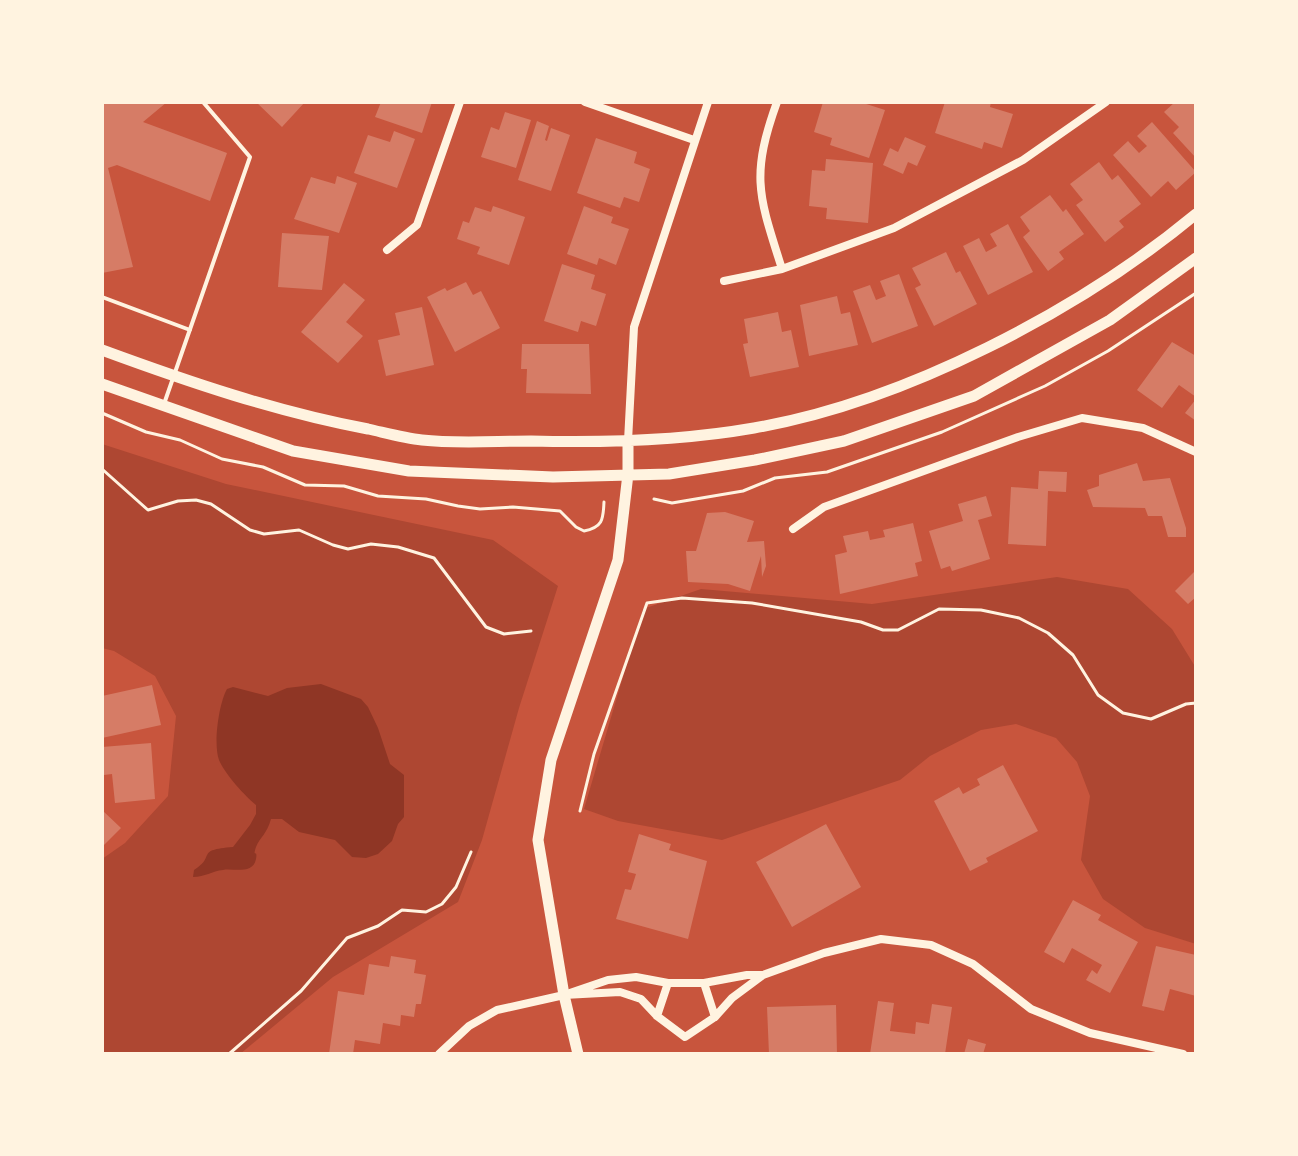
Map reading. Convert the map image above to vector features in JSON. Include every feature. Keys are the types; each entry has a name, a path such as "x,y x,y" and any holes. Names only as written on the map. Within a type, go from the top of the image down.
{"main road":[{"path":"102,350 306,417 423,440 628,441 685,438 756,428 849,404 962,361 1089,291 1196,214"},
{"path":"102,384 293,451 409,471 553,477 669,474 844,441 974,396 1110,320 1196,258"},
{"path":"578,1054 564,995 538,840 551,760 618,560 628,474 628,441"}],"street":[{"path":"387,250 417,225 460,102"},
{"path":"585,102 694,140"},
{"path":"628,441 634,327 708,102"},
{"path":"777,102 764,137 758,173 762,206 782,269"},
{"path":"724,281 782,269 894,228 1023,160 1106,102"},
{"path":"793,529 824,507 1018,437 1082,418 1143,428 1196,452"},
{"path":"564,995 620,992 641,999 657,1016 685,1037 715,1017 732,998 763,975 824,953 881,939 931,945 973,964 1031,1009 1090,1033 1183,1054"},
{"path":"439,1054 469,1026 497,1010 564,995 608,980 636,977 668,983 704,983 763,975"},
{"path":"657,1016 668,983"},
{"path":"704,983 715,1017"}],"lane":[{"path":"163,406 250,157 203,102"},
{"path":"102,297 190,330"}],"path":[{"path":"102,413 146,432 180,440 222,459 263,467 305,485 344,486 378,496 426,499 469,508 513,507 560,511 584,531 600,525 605,516 604,502"},
{"path":"102,469 148,510 178,501 196,500 211,504 250,530 264,534 299,530 348,549 371,544 398,547 434,558 486,627 504,634 531,631"},
{"path":"580,811 594,754 647,603 682,598 752,603 861,622 883,630 898,630 939,609 981,610 1019,618 1048,633 1073,655 1098,695 1123,713 1151,719 1186,704 1196,703"},
{"path":"229,1054 301,991 347,938 378,926 402,910 426,912 442,904 456,887 471,852"}],"shaded area":[{"path":"102,444 226,484 493,540 558,586 482,840 458,902 333,977 240,1054 102,1054 102,859 125,843 168,796 176,716 155,676 114,651 102,648"},
{"path":"1057,577 1128,589 1172,629 1196,668 1196,944 1145,928 1103,899 1081,860 1090,796 1077,762 1056,738 1016,724 981,730 930,756 900,780 722,840 618,821 584,809 643,609 701,589 872,604"},
{"path":"321,684 361,699 378,728 390,764 404,775 404,817 392,841 378,854 366,858 352,857 335,840 299,832 282,819 271,819 256,847 256,859 251,867 193,877 194,870 210,852 233,847 256,814 256,805 230,778 217,753 218,724 227,689 233,687 268,696 287,688"}],"building":[{"path":"102,102 167,102 143,122 227,153 210,201 117,165 108,168 133,267 102,273"},
{"path":"256,102 305,102 282,127"},
{"path":"381,102 432,102 422,133 375,117"},
{"path":"823,102 860,102 885,110 869,158 830,145 832,138 814,132"},
{"path":"945,102 991,102 990,107 1013,114 1002,148 984,142 982,149 935,133"},
{"path":"1175,102 1196,102 1196,158 1173,133 1179,127 1164,112"},
{"path":"505,112 531,120 516,168 481,157 491,127 499,130"},
{"path":"537,121 549,126 547,141 551,128 570,135 551,191 518,180"},
{"path":"1152,122 1196,172 1176,190 1168,181 1151,197 1113,155 1128,141 1139,153 1147,146 1137,136"},
{"path":"394,131 415,139 397,188 354,173 368,135 390,142"},
{"path":"905,137 926,146 917,166 908,162 903,174 883,165 890,148 898,152"},
{"path":"596,138 637,152 634,163 650,169 639,202 624,197 620,208 577,193"},
{"path":"826,159 873,163 868,223 826,219 827,208 809,206 812,170 825,171"},
{"path":"1099,162 1112,180 1118,175 1141,204 1119,221 1124,227 1105,242 1076,205 1083,200 1070,184"},
{"path":"337,176 357,183 339,233 294,219 311,177 335,184"},
{"path":"1050,195 1063,212 1066,209 1084,234 1059,252 1064,259 1048,271 1023,237 1030,231 1020,217"},
{"path":"493,206 525,217 509,265 477,254 480,247 457,239 463,221 469,223 475,207 491,212"},
{"path":"584,206 613,217 611,223 629,229 616,265 599,258 597,265 567,254"},
{"path":"1008,224 1033,272 988,295 963,246 979,238 986,252 997,246 990,234"},
{"path":"282,233 329,236 322,290 278,287"},
{"path":"946,252 977,304 934,326 915,288 921,285 912,268"},
{"path":"562,264 595,275 591,289 606,294 596,326 581,321 578,332 544,321"},
{"path":"899,274 918,326 872,343 853,291 870,285 876,300 886,296 880,281"},
{"path":"466,282 473,295 481,291 500,328 455,352 427,297"},
{"path":"344,283 365,300 346,322 363,336 338,363 301,332"},
{"path":"837,296 841,314 850,312 858,345 809,356 800,305"},
{"path":"422,307 434,365 386,376 378,340 400,335 395,313"},
{"path":"778,312 782,332 791,330 799,367 750,377 743,344 748,343 744,319"},
{"path":"1172,342 1196,356 1196,397 1179,385 1162,408 1137,390"},
{"path":"522,344 589,344 591,394 526,393 527,369 521,369"},
{"path":"1196,399 1196,421 1185,413"},
{"path":"1137,463 1143,481 1170,478 1186,537 1168,537 1162,516 1148,516 1145,508 1093,507 1087,490 1099,486 1099,475"},
{"path":"1039,471 1067,472 1066,492 1048,491 1046,546 1008,544 1011,487 1038,489"},
{"path":"986,496 992,516 978,520 990,559 952,571 950,566 941,569 929,531 963,521 958,504"},
{"path":"725,512 754,521 747,542 764,541 766,566 762,577 761,556 750,591 728,584 688,582 686,551 696,551 707,513"},
{"path":"913,523 922,561 915,563 918,576 840,594 835,555 847,552 843,536 868,531 870,540 885,537 883,530"},
{"path":"1196,570 1196,597 1188,604 1175,591"},
{"path":"152,685 161,725 102,738 102,696"},
{"path":"151,743 155,799 115,803 112,774 104,775 102,747"},
{"path":"1003,765 1038,831 986,858 988,862 970,871 934,801 959,787 963,794 980,785 977,779"},
{"path":"102,810 121,828 102,847"},
{"path":"826,824 861,887 792,927 756,862"},
{"path":"639,834 671,844 669,850 707,861 688,939 616,919 625,889 631,890 636,874 628,872"},
{"path":"1073,900 1101,915 1098,920 1138,942 1110,993 1086,980 1092,970 1097,974 1102,965 1072,948 1064,963 1044,952"},
{"path":"1156,946 1196,955 1196,996 1170,989 1164,1011 1142,1006"},
{"path":"391,956 416,960 414,973 426,975 421,1004 416,1004 414,1017 401,1015 400,1026 383,1023 380,1044 355,1040 353,1054 329,1054 338,991 364,995 369,964 389,967"},
{"path":"878,1001 894,1003 890,1031 915,1034 916,1022 929,1024 932,1004 952,1007 945,1054 870,1054"},
{"path":"836,1005 837,1054 769,1054 767,1007"},
{"path":"968,1039 986,1044 983,1054 964,1054"}]}
